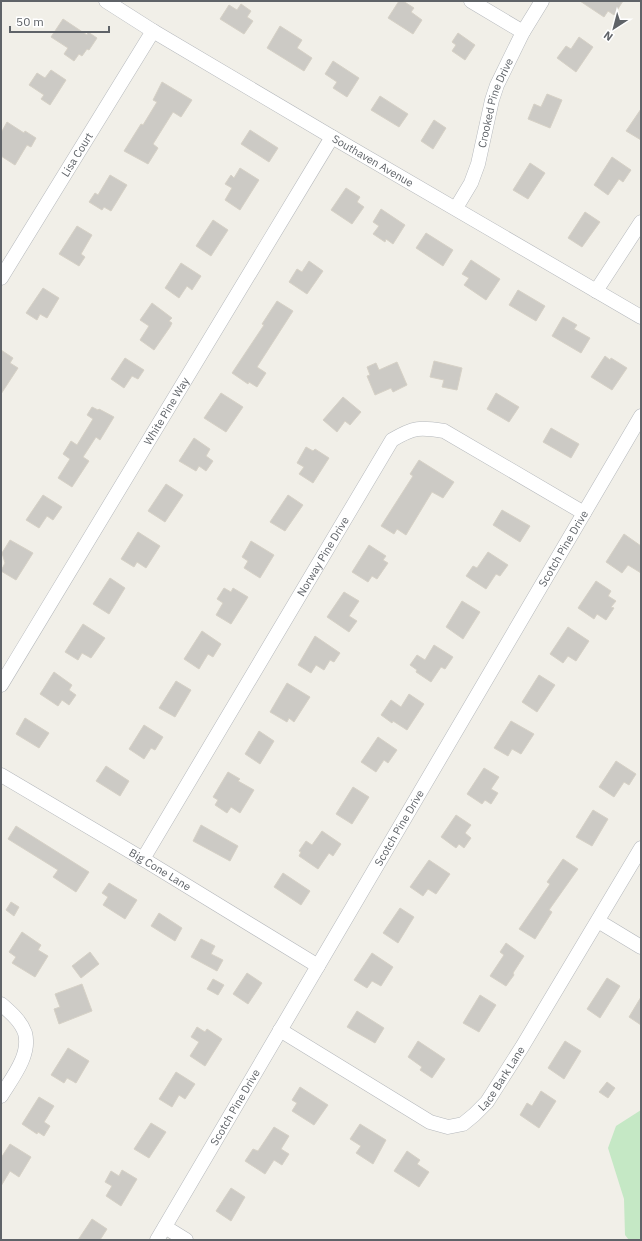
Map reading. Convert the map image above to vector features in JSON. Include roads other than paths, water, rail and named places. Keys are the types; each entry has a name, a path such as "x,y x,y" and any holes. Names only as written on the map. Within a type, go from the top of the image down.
{"street":[{"name":"Southaven Avenue","path":"106,1 332,137 641,317"},
{"path":"471,1 523,32"},
{"name":"Crooked Pine Drive","path":"456,208 471,183 478,164 490,107 497,84 523,32 542,1"},
{"name":"Lisa Court","path":"1,278 154,31"},
{"name":"White Pine Way","path":"1,685 332,137"},
{"path":"596,291 641,222"},
{"name":"Scotch Pine Drive","path":"157,1240 641,416"},
{"name":"Norway Pine Drive","path":"143,859 392,440 407,431 424,427 444,431 584,513"},
{"name":"Big Cone Lane","path":"1,775 143,859 318,966"},
{"name":"Lace Bark Lane","path":"280,1030 430,1122 448,1127 463,1124 487,1102 522,1047 641,848"},
{"path":"598,921 641,947"},
{"path":"1,1004 16,1018 25,1033 26,1049 19,1066 1,1096"},
{"path":"165,1227 186,1240"}]}
